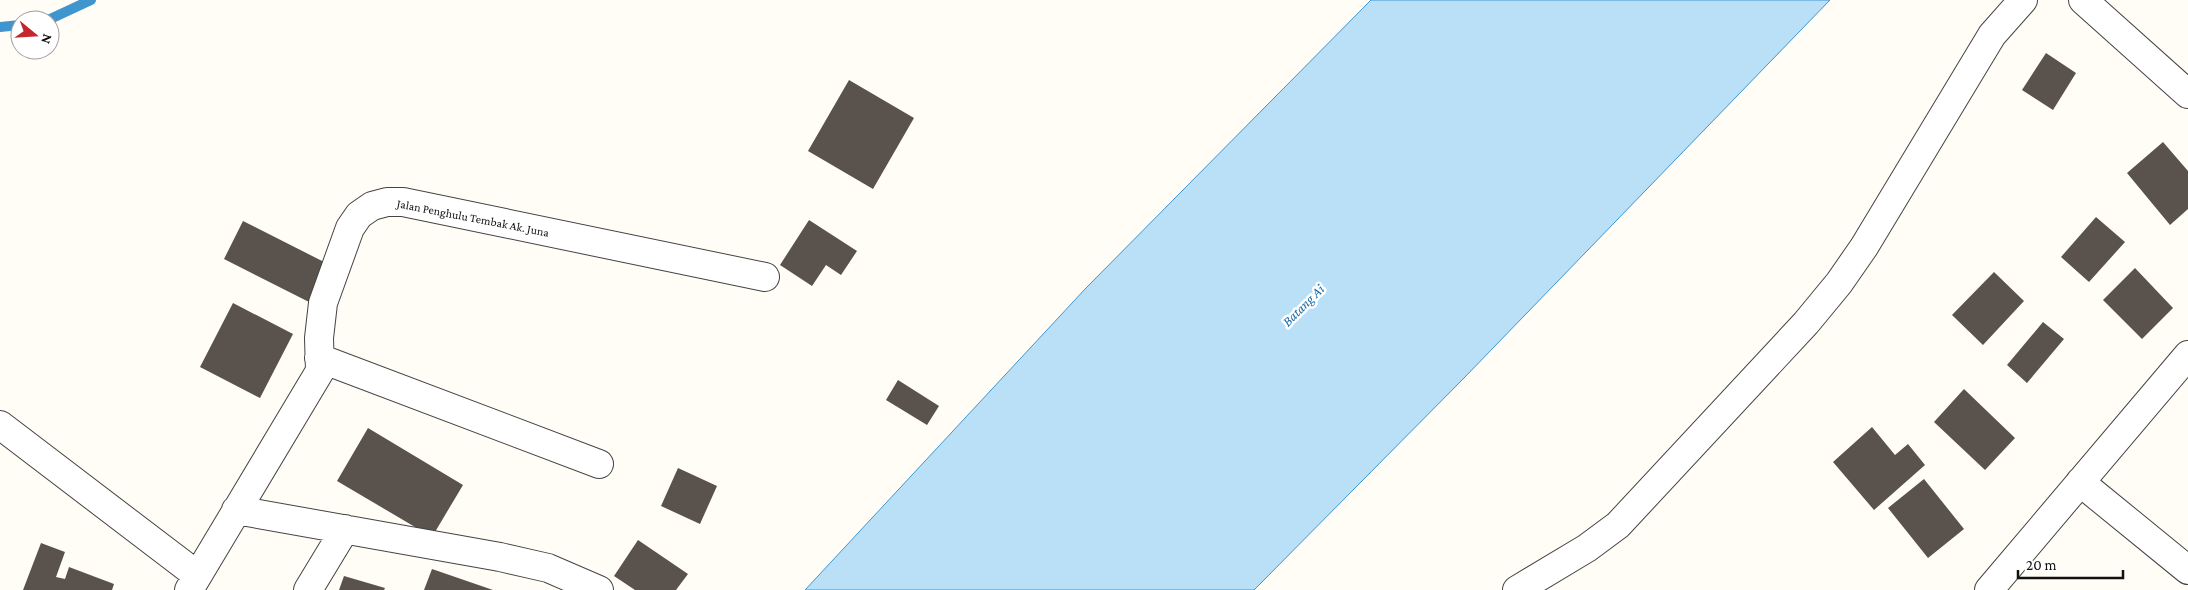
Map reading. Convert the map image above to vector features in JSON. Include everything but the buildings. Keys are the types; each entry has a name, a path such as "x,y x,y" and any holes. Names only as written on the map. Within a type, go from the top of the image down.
{"street":[{"path":"1517,590 1587,548 1618,526 1806,323 1839,283 1864,247 1992,35 2023,0"},
{"path":"2083,0 2188,94"},
{"name":"Jalan Penghulu Tembak Ak. Juna","path":"191,586 320,371 319,338 323,304 350,228 359,215 372,206 387,202 426,207 765,277"},
{"path":"1989,590 2188,355"},
{"path":"319,358 599,464"},
{"path":"0,425 191,586"},
{"path":"2080,482 2188,570"},
{"path":"236,510 500,557 548,568 599,590"},
{"path":"308,590 345,529"}],"water":[{"name":"Batang Ai","path":"1371,0 1830,0 1464,378 1254,590 805,590 1086,288"}],"waterway":[{"path":"60,14 91,0"},
{"path":"0,27 10,26"}]}
